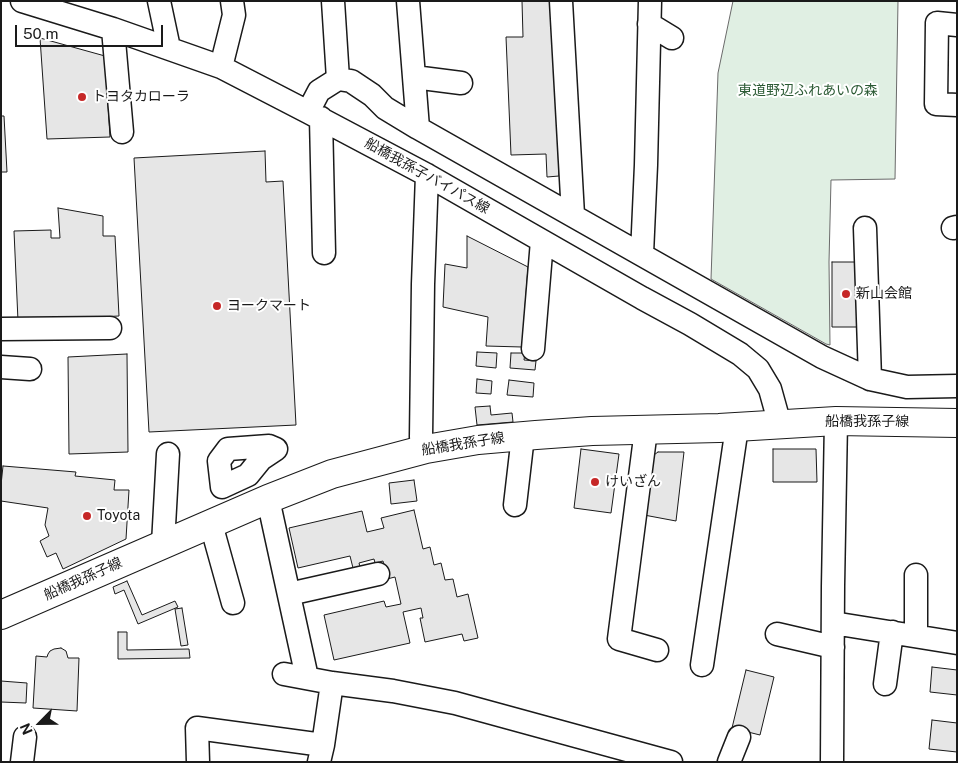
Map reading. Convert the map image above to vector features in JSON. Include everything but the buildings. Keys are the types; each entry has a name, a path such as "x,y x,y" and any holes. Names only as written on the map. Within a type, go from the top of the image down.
{"main road":[{"name":"船橋我孫子線","path":"1,615 268,499 332,474 426,449 478,440 592,431 737,427 836,421 957,423"}],"street":[{"name":"船橋我孫子バイパス線","path":"22,1 55,6 221,67 427,175 740,354 758,370 770,389 780,425"},
{"path":"159,1 169,48"},
{"path":"221,67 234,15 232,1"},
{"path":"333,1 338,79"},
{"path":"408,1 418,128"},
{"path":"561,1 573,215"},
{"path":"642,254 650,1"},
{"path":"957,25 937,23 936,104 957,105"},
{"path":"649,24 672,38"},
{"path":"113,28 122,132"},
{"path":"414,78 460,83"},
{"path":"324,253 315,115 318,91 338,79 351,81 372,95 385,108 418,128 822,356 870,379 907,387 957,386"},
{"path":"426,449 421,437 423,284 427,175"},
{"path":"865,228 870,379"},
{"path":"533,349 542,241"},
{"path":"1,329 110,328"},
{"path":"1,367 30,368"},
{"path":"832,762 836,421"},
{"path":"702,665 737,427"},
{"path":"646,430 619,639 657,650"},
{"path":"515,505 523,436"},
{"path":"163,544 168,454"},
{"path":"268,499 306,673"},
{"path":"211,524 233,603"},
{"path":"289,594 378,574"},
{"path":"916,575 916,636"},
{"path":"833,623 957,642"},
{"path":"885,684 892,632"},
{"path":"777,634 833,647"},
{"path":"284,674 455,703 671,762"},
{"path":"198,762 197,728 321,753 332,683"},
{"path":"22,762 24,737"},
{"path":"729,762 739,737"}],"green space":[{"name":"東道野辺ふれあいの森","path":"733,1 898,1 895,179 831,180 829,262 830,345 711,279 718,73"}],"place":[{"name":"トヨタカローラ","path":"82,97"},
{"name":"新山会館","path":"846,294"},
{"name":"ヨークマート","path":"217,306"},
{"name":"けいざん","path":"595,482"},
{"name":"Toyota","path":"87,516"}]}
